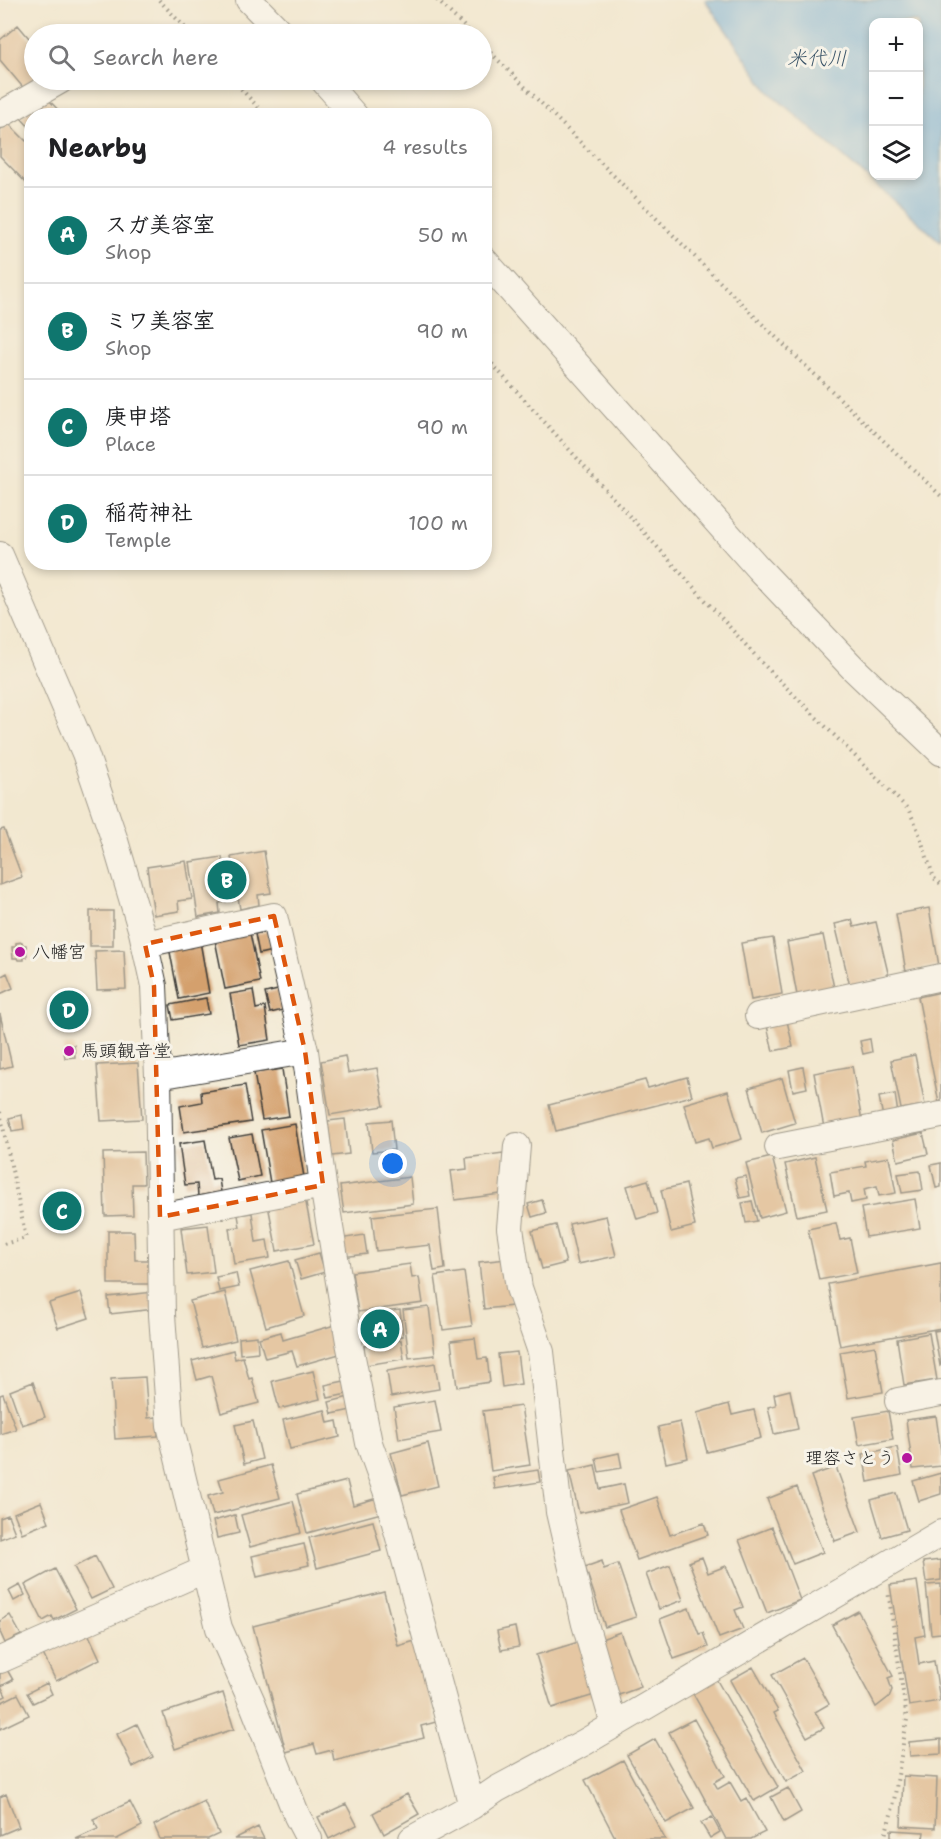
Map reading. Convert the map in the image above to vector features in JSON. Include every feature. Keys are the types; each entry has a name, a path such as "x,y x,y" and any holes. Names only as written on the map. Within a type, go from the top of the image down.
{"street":[{"path":"249,0 272,24"},
{"path":"0,115 44,90"},
{"path":"332,90 348,108"},
{"path":"492,269 758,568 854,669 941,753"},
{"path":"0,555 85,753 115,841 145,944 154,986 158,1076 162,1315 170,1425 219,1628 252,1702 297,1816 309,1839"},
{"path":"145,944 274,916 305,1051 323,1185 369,1443 386,1490 472,1806"},
{"path":"758,1016 941,977"},
{"path":"158,1076 305,1051"},
{"path":"778,1147 941,1115"},
{"path":"517,1146 510,1228 519,1288 541,1352 559,1512 585,1624 614,1725"},
{"path":"160,1217 323,1185"},
{"path":"898,1401 941,1393"},
{"path":"412,1839 445,1832 472,1806 497,1789 614,1725 941,1533"},
{"path":"0,1660 204,1570"}],"path":[{"path":"159,0 182,24"},
{"path":"437,0 462,24"},
{"path":"492,54 747,309 941,496"},
{"path":"242,90 259,108"},
{"path":"492,364 763,664 908,809 916,825 934,878 941,884"},
{"path":"0,1112 26,1238 0,1245"},
{"path":"884,1566 907,1719 893,1807 884,1839"}],"highlighted area":[{"path":"274,916 305,1051 323,1185 160,1217 154,986 145,944"}],"water":[{"name":"米代川","path":"705,0 941,0 941,242 870,180 923,180 923,18 869,18 869,179 768,91"}],"building":[{"path":"18,25 24,32 24,89 0,60 0,40"},
{"path":"44,95 56,108 31,108"},
{"path":"8,123 24,139 24,181 0,156 0,130"},
{"path":"4,829 22,877 0,885 0,830"},
{"path":"264,851 271,893 258,895 259,905 240,909 231,857"},
{"path":"222,857 229,901 219,903 220,913 198,917 190,862"},
{"path":"186,861 192,899 178,901 179,911 154,915 147,867"},
{"path":"929,908 939,966 906,972 896,914"},
{"path":"90,911 113,911 113,946 90,946"},
{"path":"852,920 854,927 876,922 889,977 850,986 835,924"},
{"path":"267,931 272,951 259,954 255,934"},
{"path":"250,933 260,982 225,989 215,940"},
{"path":"823,935 834,988 797,995 787,942"},
{"path":"773,938 782,994 751,1000 741,943"},
{"path":"200,941 209,993 179,999 169,947"},
{"name":"八幡宮","path":"22,942 26,945 27,957 24,957 24,960 18,960 13,958 12,947"},
{"path":"124,950 126,989 97,990 95,951"},
{"path":"7,973 13,988 0,994 0,977"},
{"path":"253,990 256,1009 265,1007 270,1040 239,1045 230,994"},
{"path":"278,990 283,1010 270,1013 265,993"},
{"path":"941,992 941,1108 940,1108 918,997"},
{"path":"206,998 209,1014 173,1020 170,1005"},
{"path":"0,1014 12,1066 0,1069"},
{"path":"787,1021 793,1047 773,1051 767,1026"},
{"path":"870,1039 872,1052 863,1054 860,1041"},
{"name":"馬頭観音堂","path":"74,1045 75,1057 65,1058 63,1046"},
{"path":"915,1055 925,1105 901,1109 891,1060"},
{"path":"345,1056 348,1073 377,1068 384,1106 330,1115 321,1061"},
{"path":"138,1063 142,1119 101,1121 97,1065"},
{"path":"852,1066 862,1121 824,1128 814,1073"},
{"path":"803,1067 807,1088 793,1091 789,1070"},
{"path":"282,1069 289,1116 262,1120 254,1073"},
{"path":"687,1077 692,1096 556,1131 549,1105 645,1080 648,1088"},
{"path":"782,1078 795,1123 762,1133 749,1088"},
{"path":"245,1085 251,1122 184,1132 180,1106 202,1102 201,1092"},
{"path":"728,1091 742,1139 712,1148 709,1138 695,1142 684,1104"},
{"path":"895,1094 898,1114 883,1117 879,1097"},
{"path":"22,1115 24,1129 12,1131 9,1118"},
{"path":"345,1119 349,1154 332,1156 328,1121"},
{"path":"391,1120 394,1150 372,1152 369,1122"},
{"path":"295,1124 304,1177 270,1183 261,1130"},
{"path":"923,1133 928,1154 898,1161 893,1140"},
{"path":"252,1134 260,1176 238,1181 229,1138"},
{"path":"205,1140 212,1180 219,1179 221,1192 198,1196 197,1184 185,1185 179,1144"},
{"path":"143,1152 144,1184 132,1184 133,1215 105,1216 103,1153"},
{"path":"503,1153 508,1193 455,1200 451,1171 467,1169 466,1158"},
{"path":"772,1157 786,1211 760,1218 746,1163"},
{"path":"815,1157 827,1210 797,1216 785,1164"},
{"path":"889,1157 896,1193 879,1196 877,1186 864,1189 866,1200 851,1203 849,1193 834,1196 830,1172 866,1166 865,1161"},
{"path":"941,1163 941,1187 936,1188 931,1165"},
{"path":"920,1171 923,1190 902,1193 898,1174"},
{"path":"746,1176 750,1196 740,1198 735,1178"},
{"path":"410,1177 413,1204 344,1213 340,1186"},
{"path":"648,1180 657,1213 637,1219 627,1186"},
{"path":"686,1184 695,1226 671,1232 661,1190"},
{"path":"305,1198 314,1244 277,1251 268,1205"},
{"path":"915,1199 920,1228 866,1237 861,1208"},
{"path":"542,1200 546,1213 532,1217 528,1204"},
{"path":"752,1201 757,1221 746,1223 742,1203"},
{"path":"438,1209 445,1269 434,1271 430,1245 376,1251 372,1216"},
{"path":"252,1213 256,1242 267,1240 270,1258 234,1264 229,1228 240,1227 238,1215"},
{"path":"606,1216 616,1256 578,1264 569,1224"},
{"path":"836,1223 840,1240 850,1238 857,1273 819,1280 808,1229"},
{"path":"208,1225 214,1272 187,1275 181,1228"},
{"path":"556,1225 566,1263 542,1269 532,1231"},
{"path":"108,1231 134,1231 135,1260 153,1260 153,1284 108,1284"},
{"path":"364,1235 367,1254 342,1257 339,1239"},
{"path":"319,1253 325,1272 301,1279 295,1260"},
{"path":"507,1259 512,1306 484,1309 479,1262"},
{"path":"289,1261 304,1316 266,1327 250,1271"},
{"path":"941,1263 941,1328 840,1346 828,1284"},
{"path":"410,1264 412,1278 419,1277 423,1303 358,1312 352,1272"},
{"path":"464,1272 472,1326 443,1330 435,1276"},
{"path":"236,1273 239,1287 219,1291 216,1277"},
{"path":"154,1292 155,1309 110,1314 108,1297"},
{"path":"225,1292 236,1340 202,1348 190,1301"},
{"path":"81,1293 89,1318 58,1328 49,1303"},
{"path":"429,1307 435,1355 409,1358 403,1310"},
{"path":"400,1310 403,1336 360,1341 357,1323 373,1321 372,1313"},
{"path":"335,1325 343,1353 297,1366 292,1351 265,1358 259,1338 281,1332 283,1340"},
{"path":"941,1330 941,1365 940,1366 934,1331"},
{"path":"929,1333 937,1380 904,1385 897,1339"},
{"path":"257,1336 258,1352 240,1354 239,1338"},
{"path":"475,1338 478,1359 487,1358 490,1382 457,1387 451,1341"},
{"path":"401,1340 404,1359 366,1365 364,1346"},
{"path":"875,1346 883,1392 848,1398 840,1352"},
{"path":"233,1350 235,1359 243,1357 259,1403 221,1413 211,1376 197,1380 192,1361"},
{"path":"517,1352 521,1384 502,1387 498,1354"},
{"path":"435,1363 439,1389 391,1397 387,1371"},
{"path":"313,1371 320,1399 279,1409 272,1381"},
{"path":"145,1377 148,1418 157,1417 158,1436 115,1439 111,1379"},
{"path":"349,1380 352,1393 328,1398 325,1385"},
{"path":"33,1382 45,1417 22,1425 10,1391"},
{"path":"790,1390 798,1429 774,1434 768,1407 776,1405 774,1394"},
{"path":"3,1394 16,1429 0,1434 0,1395"},
{"path":"353,1396 356,1409 332,1414 329,1402"},
{"path":"435,1400 441,1432 399,1439 394,1407"},
{"path":"729,1404 732,1415 754,1410 761,1438 707,1452 697,1413"},
{"path":"521,1406 530,1465 491,1471 483,1411"},
{"path":"325,1410 328,1423 337,1421 340,1437 290,1449 283,1420"},
{"path":"888,1411 893,1439 859,1445 854,1417"},
{"path":"936,1416 941,1466 913,1469 906,1420"},
{"path":"253,1421 262,1459 244,1464 235,1425"},
{"path":"680,1422 688,1458 666,1463 658,1427"},
{"path":"428,1443 438,1486 402,1495 391,1453"},
{"path":"897,1447 902,1475 868,1482 863,1454"},
{"path":"619,1453 622,1468 599,1472 596,1458"},
{"path":"271,1465 280,1498 213,1515 208,1496 223,1492 219,1479"},
{"path":"595,1465 600,1489 624,1484 628,1503 579,1513 569,1471"},
{"path":"836,1467 860,1532 835,1541 811,1476"},
{"path":"538,1470 540,1482 495,1489 493,1477"},
{"path":"941,1473 941,1494 919,1501 913,1481"},
{"path":"347,1481 353,1505 381,1497 385,1512 307,1533 297,1494"},
{"path":"797,1487 823,1552 793,1564 767,1499"},
{"path":"896,1493 907,1530 882,1537 871,1500"},
{"path":"657,1497 670,1535 704,1523 708,1535 637,1560 619,1510"},
{"path":"293,1501 301,1533 250,1547 241,1515"},
{"path":"41,1502 49,1522 22,1533 14,1513"},
{"path":"8,1515 15,1533 0,1539 0,1518"},
{"path":"235,1515 239,1533 217,1538 213,1521"},
{"path":"373,1521 381,1551 317,1568 309,1538"},
{"path":"772,1527 800,1600 767,1613 739,1540"},
{"path":"304,1544 309,1565 257,1577 252,1556"},
{"path":"95,1556 112,1589 91,1599 74,1567"},
{"path":"702,1557 708,1573 726,1566 743,1607 735,1610 743,1629 719,1638 689,1562"},
{"path":"941,1560 941,1580 926,1582 923,1562"},
{"path":"602,1561 604,1569 618,1564 636,1617 605,1627 585,1567"},
{"path":"670,1565 683,1600 659,1609 646,1574"},
{"path":"55,1569 76,1609 54,1620 52,1616 43,1621 25,1585"},
{"path":"917,1581 925,1635 915,1637 919,1664 934,1661 940,1701 909,1706 890,1585"},
{"path":"941,1584 941,1633 931,1634 926,1585"},
{"path":"20,1585 25,1595 14,1601 9,1591"},
{"path":"384,1592 398,1646 415,1641 436,1722 421,1726 424,1738 334,1761 332,1750 317,1754 314,1744 286,1752 253,1626"},
{"path":"689,1608 699,1634 703,1633 708,1647 674,1659 660,1619"},
{"path":"858,1611 893,1676 888,1678 892,1690 889,1697 876,1707 832,1625"},
{"path":"10,1615 21,1635 5,1643 0,1632 0,1621"},
{"path":"515,1627 519,1647 501,1650 497,1631"},
{"path":"620,1632 641,1687 619,1695 599,1640"},
{"path":"88,1633 100,1659 56,1681 43,1654"},
{"path":"585,1640 601,1693 552,1708 536,1655"},
{"path":"803,1658 829,1704 815,1712 824,1728 807,1737 772,1675"},
{"path":"753,1667 778,1711 774,1713 806,1771 786,1782 730,1680"},
{"path":"6,1668 13,1680 1,1686 6,1696 0,1699 0,1672"},
{"path":"715,1677 778,1787 754,1801 691,1690"},
{"path":"47,1683 52,1694 33,1703 27,1693"},
{"path":"223,1693 234,1729 175,1749 163,1713"},
{"path":"18,1694 29,1715 0,1729 0,1703"},
{"path":"694,1719 725,1776 714,1782 718,1789 730,1782 741,1801 746,1798 765,1832 751,1839 726,1839 669,1732"},
{"path":"137,1724 153,1757 133,1767 117,1734"},
{"path":"655,1739 694,1808 666,1823 627,1755"},
{"path":"941,1739 941,1754 910,1756 909,1742"},
{"path":"623,1760 665,1839 616,1839 585,1780"},
{"path":"903,1776 937,1778 935,1828 901,1826"},
{"path":"788,1788 801,1812 784,1822 771,1797"},
{"path":"6,1794 19,1827 0,1835 0,1797"},
{"path":"407,1794 419,1814 384,1834 373,1813"},
{"path":"204,1801 219,1834 208,1839 160,1839 154,1825"},
{"path":"130,1802 142,1826 117,1839 76,1839 98,1829 93,1819"},
{"path":"346,1804 357,1825 329,1839 318,1817"},
{"path":"712,1817 720,1832 710,1838 701,1823"},
{"path":"258,1827 264,1839 234,1839"},
{"path":"891,1830 924,1832 923,1839 891,1839"}],"place":[{"name":"ミワ美容室","path":"227,880"},
{"name":"八幡宮","path":"20,952"},
{"name":"稲荷神社","path":"69,1010"},
{"name":"馬頭観音堂","path":"69,1051"},
{"name":"庚申塔","path":"62,1211"},
{"name":"スガ美容室","path":"380,1329"},
{"name":"理容さとう","path":"907,1458"}]}
